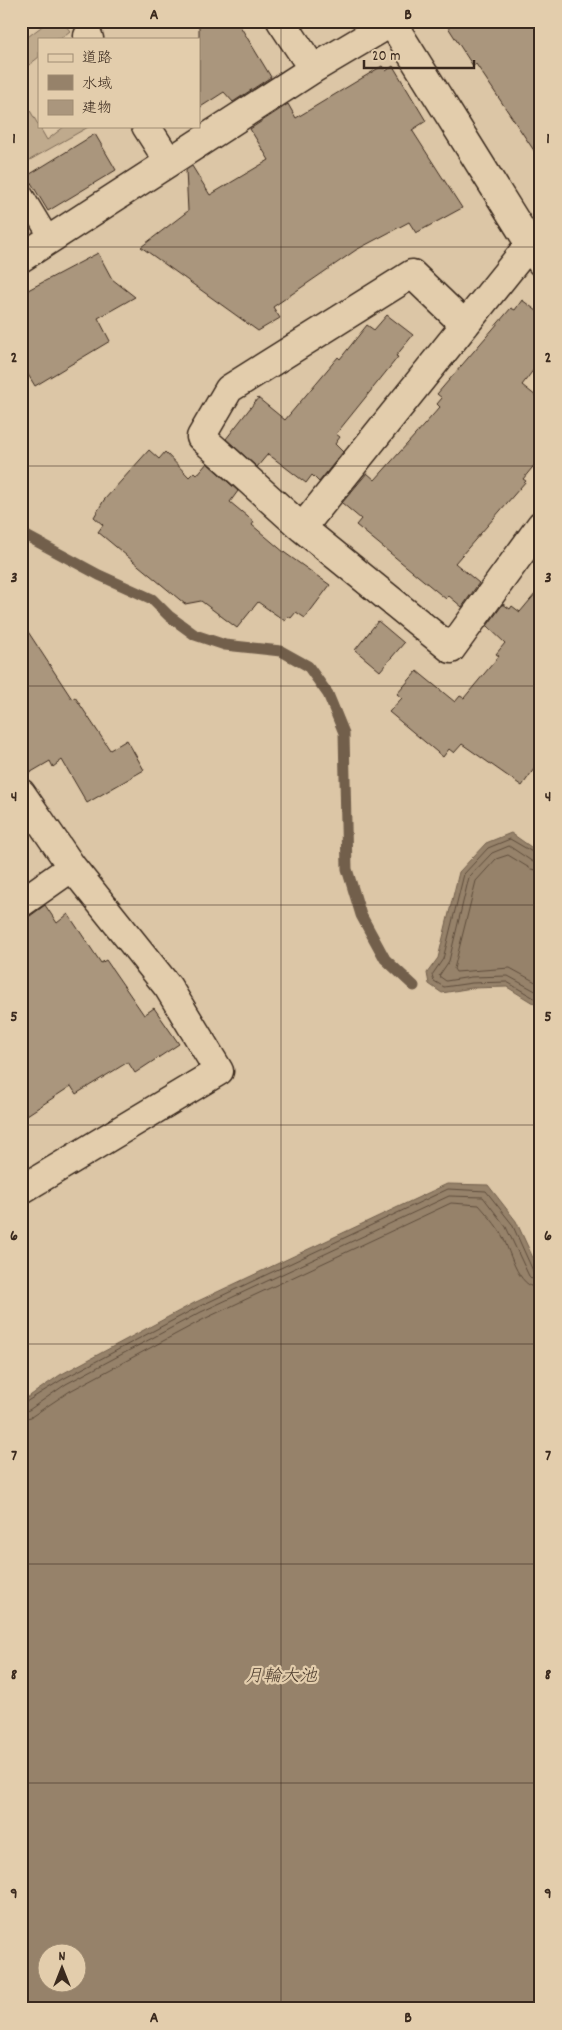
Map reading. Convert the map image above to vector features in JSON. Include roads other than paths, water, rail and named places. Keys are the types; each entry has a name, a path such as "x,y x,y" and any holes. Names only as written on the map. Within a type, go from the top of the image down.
{"street":[{"path":"282,21 313,70"},
{"path":"21,258 313,70 393,22 535,253 464,325 302,528"},
{"path":"147,128 169,162"},
{"path":"464,325 412,274 229,388 202,437 302,528 451,649 541,525"},
{"path":"21,793 72,867 168,987 218,1070 21,1190"},
{"path":"21,903 72,867"}],"lane":[{"path":"21,191 50,239"}],"water":[{"path":"511,833 541,854 541,1008 507,987 472,988 442,993 429,984 427,973 438,958 459,872 486,843"},
{"name":"月輪大池","path":"447,1184 488,1185 516,1221 541,1275 541,2009 21,2009 21,1402 60,1375 196,1302"}],"waterway":[{"path":"21,533 99,575 152,599 169,616 195,635 225,645 281,651 308,666 328,694 344,733 347,869 361,915 385,959 414,986"}]}
